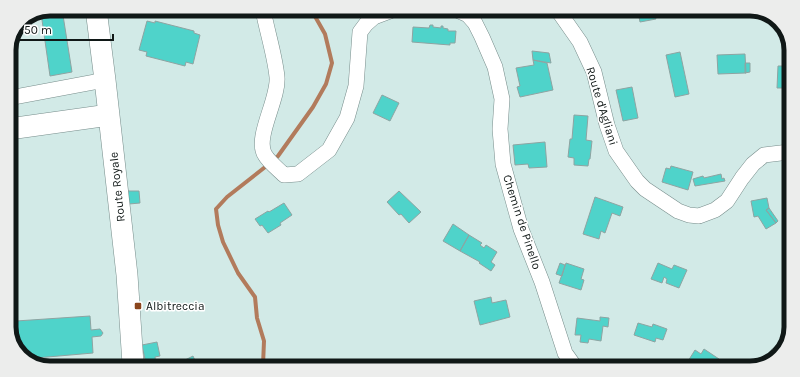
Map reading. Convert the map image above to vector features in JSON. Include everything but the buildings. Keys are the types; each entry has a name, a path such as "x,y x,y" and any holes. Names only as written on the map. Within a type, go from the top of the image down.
{"main road":[{"name":"Route Royale","path":"97,16 127,275 133,361"},
{"path":"16,128 109,114"}],"street":[{"path":"264,16 277,78 275,97 262,141 264,154 284,175 298,174 329,150 347,118 356,86 360,32 366,24 377,16"},
{"name":"Chemin de Pinello","path":"469,16 482,37 495,68 502,100 500,129 503,164 521,229 542,282 565,353 571,361"},
{"name":"Route d'Agliani","path":"562,16 580,42 594,72 607,125 616,151 637,181 678,211 688,215 698,216 715,210 727,201 749,169 764,155 784,153"},
{"path":"16,97 105,80"}],"waterway":[{"path":"274,160 313,107 326,84 332,63 325,34 315,16"},
{"path":"263,361 264,341 257,318 255,297 238,273 223,242 218,225 216,209 227,197 269,164"}],"place":[{"name":"Albitreccia","path":"138,306"}]}
